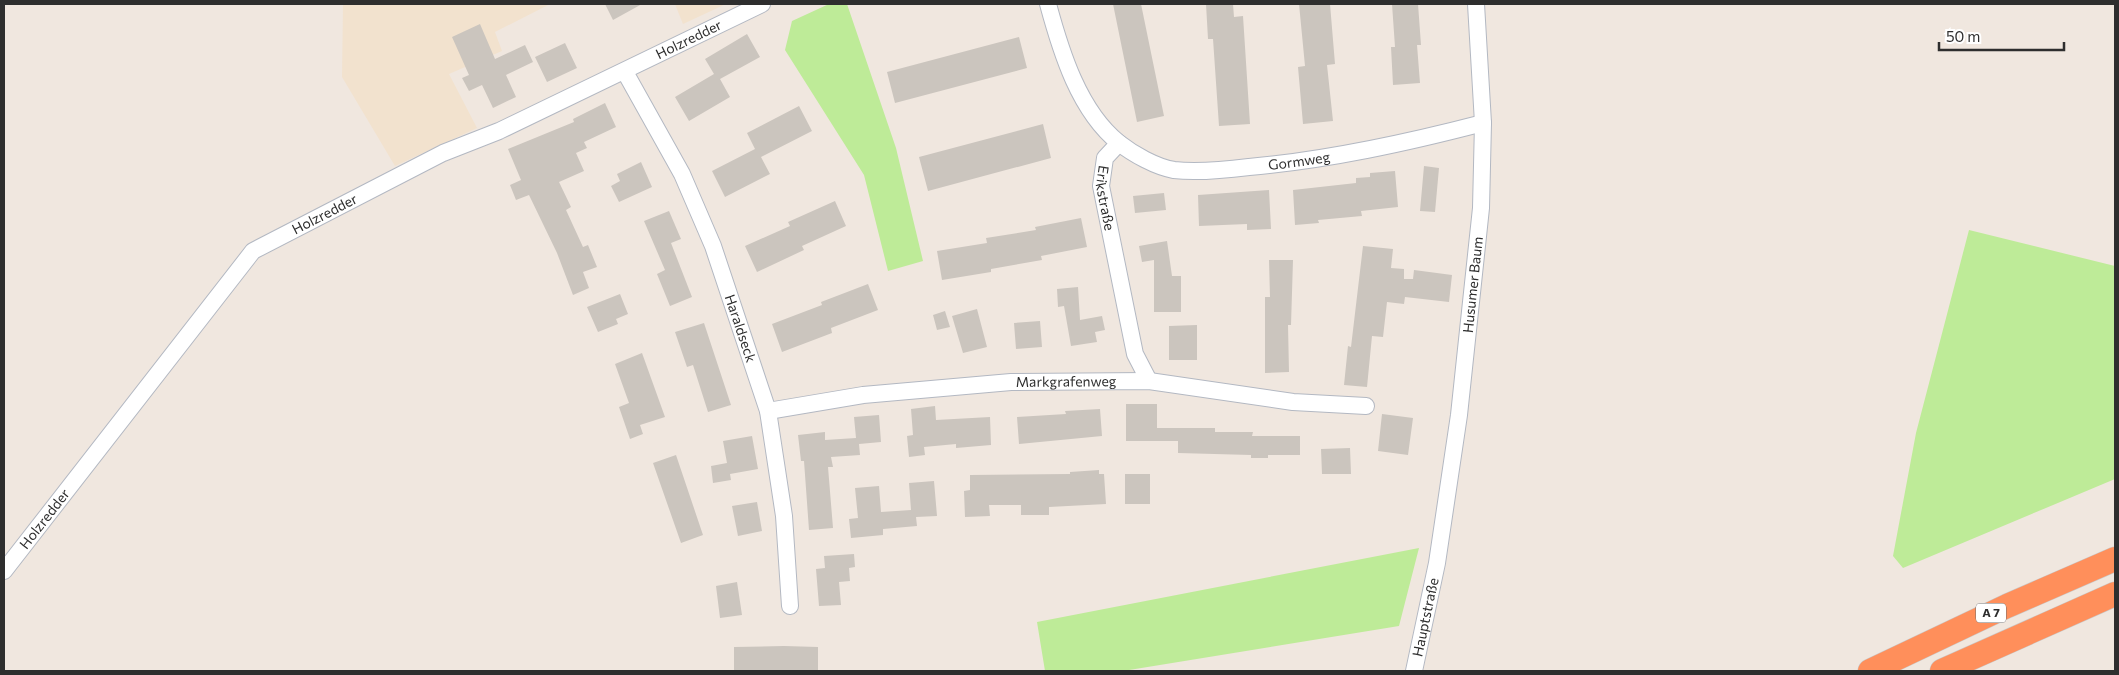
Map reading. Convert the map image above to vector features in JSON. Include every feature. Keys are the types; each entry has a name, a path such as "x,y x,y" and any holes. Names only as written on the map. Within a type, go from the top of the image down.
{"highway":[{"name":"A 7","path":"1870,671 2007,606 2115,559"},
{"name":"A 7","path":"1942,671 2115,594"}],"street":[{"name":"Holzredder","path":"4,571 253,251 443,153 499,131 625,72 762,4"},
{"path":"1048,4 1077,87 1097,118 1119,143"},
{"name":"Husumer Baum","path":"1437,563 1459,415 1480,218 1483,123 1476,4"},
{"name":"Haraldseck","path":"625,72 682,174 713,246 768,411 784,516 790,606"},
{"name":"Gormweg","path":"1119,143 1144,158 1173,170 1218,170 1298,163 1396,145 1483,123"},
{"name":"Erikstraße","path":"1119,143 1106,158 1101,186 1135,354 1149,381"},
{"name":"Markgrafenweg","path":"768,411 863,395 1010,382 1149,381 1293,402 1366,406"},
{"name":"Hauptstraße","path":"1414,671 1437,563"}],"shaded area":[{"path":"343,4 550,4 495,32 502,51 449,74 477,128 395,166 342,77"},
{"path":"675,4 726,4 683,24"}],"green space":[{"path":"829,4 847,4 896,148 923,261 888,271 864,175 785,50 792,21"},
{"path":"1969,230 2115,266 2115,479 1903,568 1893,556 1916,433"},
{"path":"1419,548 1399,626 1123,671 1045,671 1037,622"}],"building":[{"path":"605,4 642,4 613,20"},
{"path":"1113,4 1141,4 1164,116 1137,122"},
{"path":"1206,4 1233,4 1234,17 1243,16 1250,124 1219,126 1213,39 1208,39"},
{"path":"1299,4 1330,4 1335,64 1327,65 1333,121 1303,124 1298,67 1305,66"},
{"path":"1392,4 1418,4 1421,45 1417,45 1420,83 1393,85 1391,47 1395,47"},
{"path":"480,24 495,59 525,45 533,62 506,75 516,97 493,108 482,85 469,91 462,78 469,75 452,37"},
{"path":"747,34 760,57 720,79 730,97 689,121 675,97 714,74 705,59"},
{"path":"1019,37 1027,68 895,103 887,72"},
{"path":"565,43 577,68 547,82 535,57"},
{"path":"605,103 616,127 584,142 587,148 576,153 584,171 559,182 571,207 566,210 583,247 588,245 597,267 583,272 589,288 573,295 557,253 529,195 516,200 510,185 521,180 508,149 574,122 573,119"},
{"path":"799,106 812,131 761,157 770,174 725,197 712,171 755,149 747,133"},
{"path":"1043,124 1051,158 928,191 919,157"},
{"path":"641,162 652,187 619,202 611,186 620,181 617,174"},
{"path":"1424,166 1439,168 1435,212 1420,211"},
{"path":"1395,171 1398,207 1361,211 1362,216 1318,220 1319,223 1295,225 1293,190 1356,183 1356,178 1370,177 1370,173"},
{"path":"1269,190 1271,229 1247,230 1247,224 1199,226 1198,195"},
{"path":"1164,193 1166,210 1135,213 1133,196"},
{"path":"835,201 846,226 802,246 804,250 757,272 745,246 790,226 788,222"},
{"path":"669,211 681,239 671,243 692,297 670,306 657,274 665,270 644,221"},
{"path":"1081,218 1087,247 1041,256 1042,260 991,269 991,272 942,280 937,251 987,243 986,238 1036,230 1035,227"},
{"path":"1167,241 1172,276 1181,276 1181,312 1154,312 1154,260 1142,262 1139,246"},
{"path":"1363,246 1393,249 1391,268 1404,269 1404,279 1413,279 1414,270 1452,275 1449,302 1405,297 1404,304 1387,302 1383,337 1372,336 1367,387 1344,385 1348,346 1351,347"},
{"path":"1269,260 1293,260 1291,325 1288,325 1289,372 1265,373 1265,297 1270,297"},
{"path":"868,284 878,310 831,328 832,333 782,352 772,324 822,305 821,302"},
{"path":"1078,287 1080,320 1102,316 1105,330 1095,332 1097,342 1071,346 1064,306 1058,307 1057,289"},
{"path":"620,294 628,314 616,319 618,324 598,332 587,307"},
{"path":"977,309 987,347 963,353 952,316"},
{"path":"945,311 950,327 937,330 933,315"},
{"path":"1040,321 1042,347 1016,349 1014,323"},
{"path":"704,323 731,405 708,412 693,365 687,367 675,332"},
{"path":"1197,325 1197,360 1169,360 1169,326"},
{"path":"642,353 665,417 640,425 643,434 630,439 619,407 629,403 615,364"},
{"path":"1126,404 1157,404 1157,428 1215,428 1215,432 1253,432 1252,436 1300,436 1300,455 1268,455 1268,458 1251,458 1251,455 1178,453 1178,441 1126,441"},
{"path":"935,406 936,420 990,417 991,445 956,448 956,444 924,447 925,455 909,457 907,436 913,435 911,409"},
{"path":"1100,409 1102,436 1019,444 1017,417 1066,414 1065,411"},
{"path":"1382,414 1413,418 1408,455 1378,451"},
{"path":"879,415 881,442 859,444 860,455 831,457 833,467 828,467 833,528 809,530 804,461 801,461 798,435 825,432 825,440 856,438 854,417"},
{"path":"752,436 758,469 730,474 731,480 713,483 711,466 727,463 723,441"},
{"path":"1350,448 1351,474 1322,474 1321,449"},
{"path":"676,455 703,535 681,543 653,463"},
{"path":"1099,470 1099,474 1104,474 1106,504 1049,507 1049,515 1021,515 1021,505 989,505 990,516 965,517 964,491 970,490 970,475 1070,474 1070,472"},
{"path":"1125,474 1150,474 1150,504 1125,504"},
{"path":"934,481 937,516 916,517 917,526 883,529 883,535 851,538 849,519 858,518 855,488 879,486 881,512 911,510 909,483"},
{"path":"757,502 762,531 738,536 732,506"},
{"path":"854,554 855,567 849,568 850,581 839,582 841,605 819,606 816,569 825,568 824,556"},
{"path":"737,582 742,615 720,618 716,586"},
{"path":"734,647 818,647 818,671 734,671"}]}
